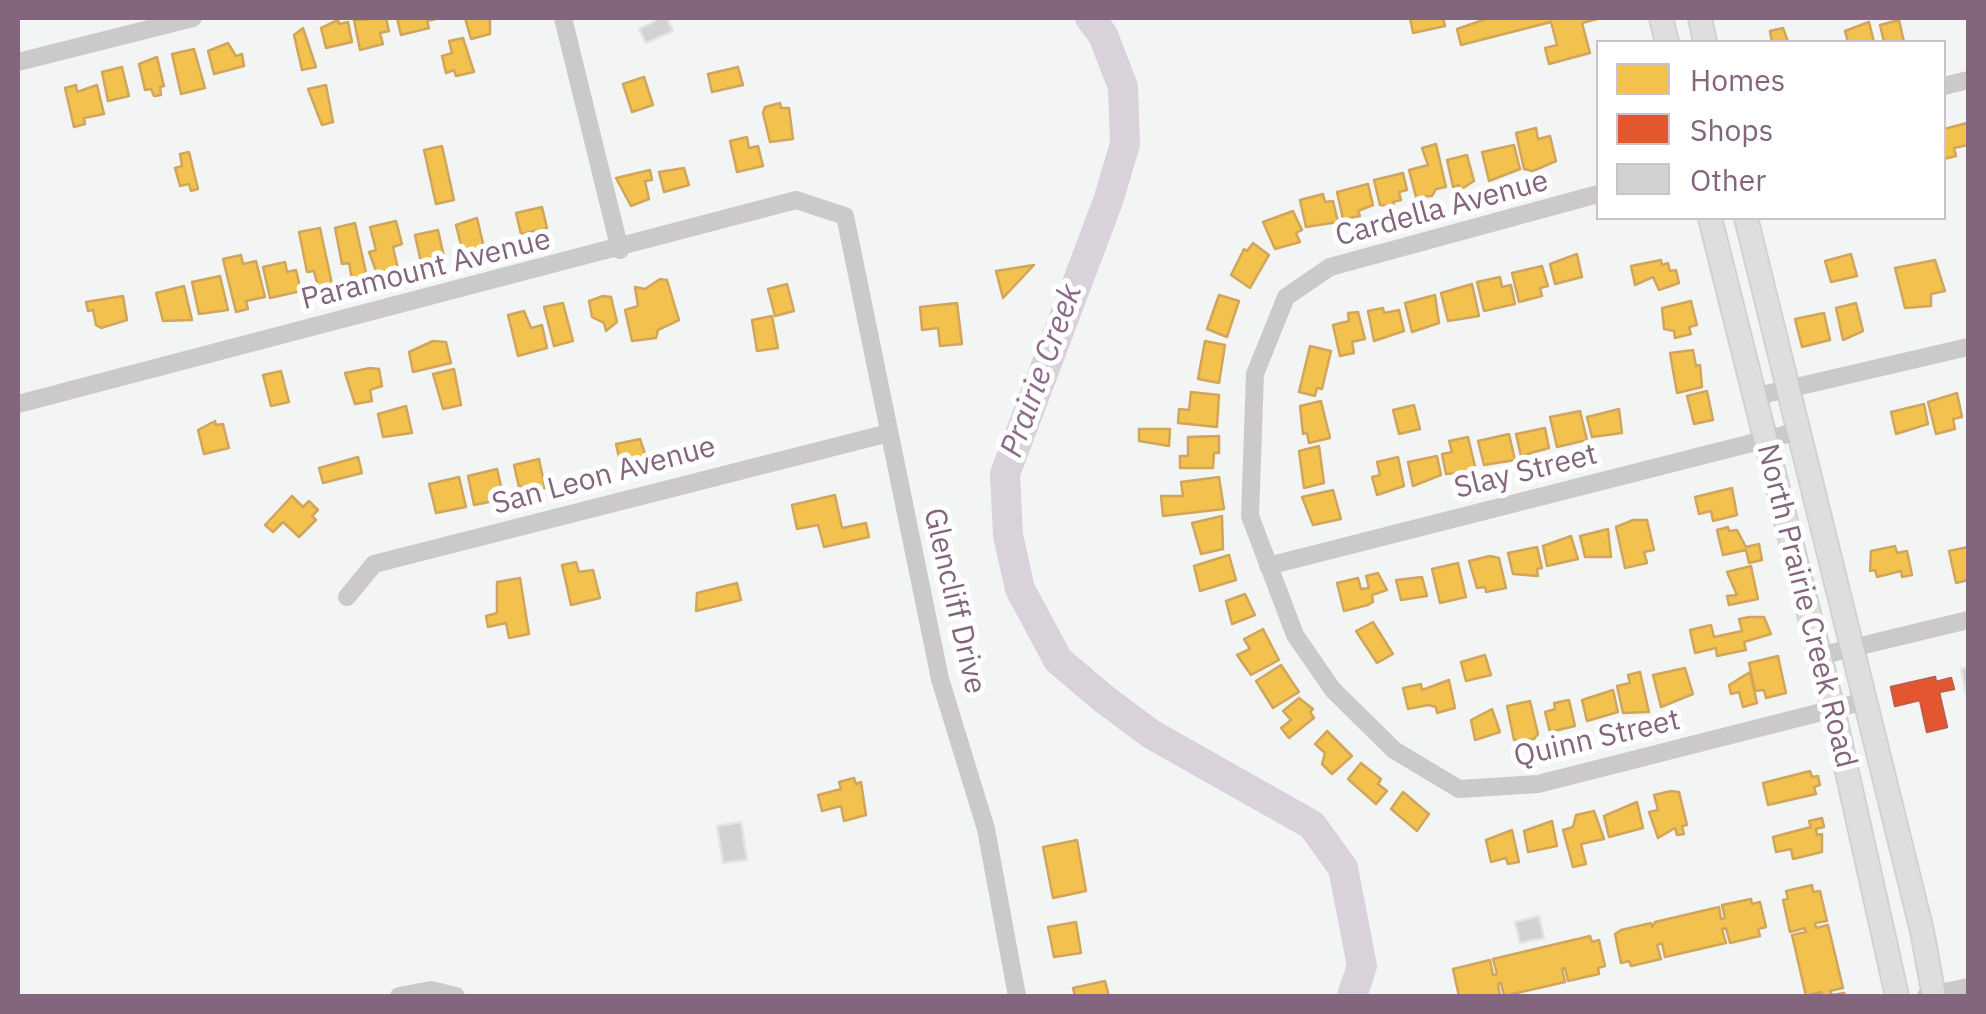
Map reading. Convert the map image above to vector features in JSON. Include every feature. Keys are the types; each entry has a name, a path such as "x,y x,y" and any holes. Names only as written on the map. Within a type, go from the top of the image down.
{"main road":[{"name":"North Prairie Creek Road","path":"1710,220 1833,708 1897,996"},
{"name":"North Prairie Creek Road","path":"1746,220 1922,931 1931,996"}],"street":[{"path":"18,62 193,18"},
{"path":"563,18 620,250"},
{"name":"Cardella Avenue","path":"1268,566 1250,516 1254,374 1286,297 1330,267 1596,195"},
{"name":"Paramount Avenue","path":"18,404 620,250 796,200 846,216"},
{"name":"Glencliff Drive","path":"846,216 940,679 986,829 1017,996"},
{"path":"1753,398 1968,347"},
{"name":"Slay Street","path":"1268,566 1798,430"},
{"name":"San Leon Avenue","path":"347,597 374,564 889,433"},
{"name":"Quinn Street","path":"1268,566 1294,634 1334,690 1394,750 1459,789 1538,784 1865,702"},
{"path":"1819,656 1968,620"},
{"path":"1931,996 1968,987"},
{"path":"399,996 431,990 456,996"}],"building: Homes":[{"path":"386,18 389,31 380,33 383,44 360,50 354,20"},
{"path":"397,18 436,19 427,21 429,28 401,35"},
{"path":"465,18 490,18 490,34 471,39"},
{"path":"1410,18 1443,18 1445,26 1413,33"},
{"path":"1489,18 1601,18 1582,23 1590,53 1549,64 1545,48 1557,45 1551,22 1461,45 1457,29"},
{"path":"338,20 339,24 348,22 352,42 326,48 321,28"},
{"path":"1899,20 1904,40 1884,40 1880,25"},
{"path":"1869,22 1874,40 1847,40 1845,31"},
{"path":"303,28 316,67 302,70 294,35"},
{"path":"1783,28 1787,40 1772,40 1770,31"},
{"path":"463,38 474,72 456,76 454,70 446,73 442,56 452,53 449,41"},
{"path":"228,43 236,56 242,54 244,66 214,74 208,51"},
{"path":"194,49 205,88 181,94 172,54"},
{"path":"157,57 164,86 160,87 161,95 154,96 151,89 145,90 139,64"},
{"path":"122,67 129,96 108,101 102,72"},
{"path":"738,67 743,85 712,92 708,74"},
{"path":"644,77 653,105 632,112 623,84"},
{"path":"76,85 77,92 97,85 104,114 84,118 85,124 74,127 65,88"},
{"path":"326,85 333,122 322,125 308,89"},
{"path":"780,103 781,108 789,108 793,139 770,142 763,113 765,107"},
{"path":"1967,123 1968,145 1954,148 1956,156 1946,158 1946,128"},
{"path":"1536,128 1538,139 1550,136 1556,161 1533,171 1524,169 1516,133"},
{"path":"747,137 749,148 758,146 763,166 737,172 730,141"},
{"path":"1436,144 1446,187 1436,189 1432,196 1416,197 1409,170 1428,165 1422,148"},
{"path":"1514,145 1520,169 1489,181 1482,152"},
{"path":"442,146 454,200 436,204 424,150"},
{"path":"189,152 198,189 191,191 189,184 180,186 175,168 182,166 180,154"},
{"path":"1467,155 1474,181 1460,190 1459,185 1453,187 1447,160"},
{"path":"684,168 689,185 664,192 659,172"},
{"path":"650,170 652,180 645,181 649,199 631,206 616,178"},
{"path":"1403,173 1407,190 1399,192 1401,200 1393,202 1394,206 1380,205 1374,180"},
{"path":"1368,184 1373,205 1358,211 1360,216 1343,219 1337,192"},
{"path":"1323,194 1325,202 1333,201 1338,222 1306,227 1300,200"},
{"path":"542,207 547,228 521,234 516,213"},
{"path":"1293,211 1302,230 1296,233 1300,242 1275,249 1263,222"},
{"path":"477,218 485,252 464,257 456,225"},
{"path":"396,221 402,244 393,247 398,269 396,275 379,279 369,252 376,250 370,227"},
{"path":"355,223 367,277 352,280 349,263 342,264 335,228"},
{"path":"320,228 332,284 318,287 314,271 307,272 299,232"},
{"path":"438,230 444,257 421,262 415,235"},
{"path":"1253,243 1269,255 1250,288 1231,275 1244,249 1247,251"},
{"path":"1577,254 1582,277 1555,284 1550,264"},
{"path":"1851,254 1857,276 1831,282 1825,261"},
{"path":"241,255 243,264 256,261 265,297 246,301 248,309 236,312 223,259"},
{"path":"1661,260 1662,265 1668,263 1670,271 1676,270 1679,283 1659,290 1653,277 1635,285 1631,266"},
{"path":"1935,260 1945,291 1931,294 1931,306 1905,308 1895,268"},
{"path":"285,262 287,272 296,270 301,291 270,298 263,267"},
{"path":"1034,265 1003,298 996,271"},
{"path":"1542,266 1548,286 1540,288 1542,296 1519,302 1512,273"},
{"path":"220,276 228,310 199,314 192,282"},
{"path":"1500,277 1502,287 1511,285 1515,304 1484,311 1477,282"},
{"path":"660,279 667,280 679,320 658,330 656,338 632,341 625,310 638,306 635,287 645,289"},
{"path":"787,284 794,311 775,316 768,289"},
{"path":"1472,284 1479,316 1448,321 1441,293"},
{"path":"184,286 192,320 163,321 156,293"},
{"path":"1219,295 1239,301 1227,337 1207,329"},
{"path":"1435,295 1439,323 1412,332 1405,303"},
{"path":"123,296 127,320 101,328 96,325 93,310 88,311 86,302"},
{"path":"611,297 617,322 606,331 604,323 592,317 589,301"},
{"path":"1691,301 1697,325 1689,327 1691,334 1675,338 1674,331 1664,329 1662,308"},
{"path":"563,303 573,341 554,346 544,307"},
{"path":"957,303 962,344 940,346 938,328 922,330 920,307"},
{"path":"1856,303 1863,331 1843,340 1836,308"},
{"path":"1383,308 1384,313 1399,310 1404,331 1374,341 1368,311"},
{"path":"524,311 531,328 542,325 547,348 518,356 508,315"},
{"path":"1358,312 1365,339 1352,342 1354,353 1340,356 1333,325 1349,321 1348,313"},
{"path":"1824,313 1830,340 1802,347 1795,319"},
{"path":"772,316 778,348 757,351 752,320"},
{"path":"433,341 446,342 451,363 413,372 409,352"},
{"path":"1205,341 1225,345 1219,383 1198,379"},
{"path":"1310,346 1331,351 1322,389 1317,388 1315,396 1299,392"},
{"path":"1693,350 1696,366 1700,365 1702,387 1677,393 1670,353"},
{"path":"379,369 382,386 370,390 372,401 355,404 345,373"},
{"path":"454,369 461,405 443,409 433,374"},
{"path":"281,371 289,402 271,406 263,375"},
{"path":"1707,391 1713,420 1694,424 1687,396"},
{"path":"1191,392 1219,395 1217,427 1178,423 1179,409 1189,410"},
{"path":"1957,393 1962,417 1953,419 1955,429 1936,434 1928,402"},
{"path":"1321,401 1330,438 1309,443 1307,433 1303,434 1300,406"},
{"path":"1924,404 1928,424 1896,434 1891,412"},
{"path":"1414,405 1420,429 1399,434 1393,410"},
{"path":"406,406 412,433 383,437 378,414"},
{"path":"1619,409 1622,433 1592,437 1587,417"},
{"path":"1580,411 1587,440 1557,447 1550,417"},
{"path":"215,421 216,425 223,424 229,448 204,454 198,430"},
{"path":"1545,428 1549,448 1521,456 1516,434"},
{"path":"1139,429 1170,429 1169,446 1139,441"},
{"path":"1509,434 1515,460 1484,465 1478,441"},
{"path":"1219,436 1219,453 1214,453 1213,468 1180,468 1180,456 1188,456 1188,437"},
{"path":"1468,437 1476,471 1446,474 1442,454 1452,452 1449,441"},
{"path":"640,439 647,460 627,465 625,456 619,457 616,444"},
{"path":"1319,446 1324,483 1304,488 1299,451"},
{"path":"1437,456 1441,475 1413,486 1408,462"},
{"path":"358,457 362,473 323,483 319,468"},
{"path":"1398,457 1404,486 1377,495 1372,477 1380,475 1377,462"},
{"path":"539,459 545,488 530,491 528,485 519,487 514,465"},
{"path":"497,469 504,499 474,505 468,476"},
{"path":"459,477 466,507 436,513 429,484"},
{"path":"1219,477 1224,509 1163,516 1161,496 1183,496 1181,482"},
{"path":"1732,488 1737,515 1713,521 1711,511 1699,514 1695,497"},
{"path":"1333,490 1341,519 1313,525 1302,497"},
{"path":"835,495 842,528 866,523 869,537 824,547 818,525 797,529 792,505"},
{"path":"292,496 303,507 309,501 318,510 312,516 316,520 299,537 283,522 273,532 265,525"},
{"path":"1222,516 1223,549 1201,554 1192,523"},
{"path":"1633,520 1647,520 1654,550 1644,552 1647,563 1625,568 1616,527"},
{"path":"1728,527 1729,531 1737,530 1746,547 1759,544 1762,560 1749,563 1746,550 1723,555 1717,530"},
{"path":"1608,529 1611,557 1585,557 1580,536"},
{"path":"1571,536 1578,559 1547,566 1543,546"},
{"path":"1895,546 1897,553 1907,551 1912,575 1902,577 1901,571 1877,577 1875,570 1870,571 1871,551"},
{"path":"1537,547 1542,568 1537,569 1538,576 1513,574 1508,553"},
{"path":"1968,547 1968,580 1956,583 1949,551"},
{"path":"1229,555 1236,580 1200,591 1194,566"},
{"path":"1499,558 1506,588 1486,592 1485,587 1477,588 1469,561"},
{"path":"576,562 579,572 593,570 600,598 571,605 562,565"},
{"path":"1458,563 1466,597 1440,603 1432,569"},
{"path":"1751,566 1758,599 1729,605 1727,596 1737,595 1727,572"},
{"path":"1378,573 1387,590 1372,595 1373,602 1368,605 1344,611 1337,583 1358,578 1361,589 1369,588 1366,576"},
{"path":"1422,577 1427,596 1401,600 1396,580"},
{"path":"520,578 529,634 509,638 506,623 488,627 486,616 497,613 497,582"},
{"path":"737,583 741,600 696,611 697,593"},
{"path":"1245,594 1255,615 1232,624 1226,601"},
{"path":"1764,617 1771,634 1744,642 1746,650 1717,656 1716,648 1695,653 1690,630 1711,625 1714,637 1742,631 1739,619"},
{"path":"1373,622 1393,654 1377,663 1356,631"},
{"path":"1263,629 1279,660 1251,675 1237,655 1250,649 1244,639"},
{"path":"1485,655 1491,675 1466,681 1461,662"},
{"path":"1778,656 1786,693 1766,698 1764,690 1755,691 1749,663"},
{"path":"1281,665 1299,692 1273,708 1256,681"},
{"path":"1685,668 1693,694 1661,707 1653,675"},
{"path":"1640,672 1649,712 1623,713 1617,686 1630,683 1628,675"},
{"path":"1750,672 1757,703 1743,707 1739,692 1731,694 1729,685"},
{"path":"1449,680 1455,708 1437,713 1436,707 1428,705 1408,709 1403,688 1421,684 1422,690"},
{"path":"1613,690 1618,712 1587,721 1582,700"},
{"path":"1299,698 1313,709 1310,712 1314,718 1289,738 1281,728 1291,720 1283,711"},
{"path":"1569,700 1575,726 1550,732 1545,712 1555,709 1554,703"},
{"path":"1530,701 1538,734 1534,739 1514,740 1507,706"},
{"path":"1492,709 1500,732 1475,740 1471,720"},
{"path":"1327,731 1352,756 1332,774 1322,764 1325,753 1315,744"},
{"path":"1361,763 1381,779 1378,784 1387,791 1376,804 1348,779"},
{"path":"1810,771 1812,777 1818,776 1816,794 1768,805 1763,783"},
{"path":"854,778 856,784 861,782 866,815 844,821 841,806 822,811 818,795 841,789 839,782"},
{"path":"1403,792 1429,814 1417,831 1391,809"},
{"path":"1679,792 1687,825 1682,826 1684,834 1677,835 1675,828 1658,838 1649,812 1658,810 1654,795"},
{"path":"1637,802 1643,828 1609,837 1604,816"},
{"path":"1594,811 1604,839 1581,844 1586,864 1573,867 1563,830 1573,827 1576,815"},
{"path":"1822,818 1824,827 1816,829 1817,835 1822,834 1822,852 1793,859 1791,849 1776,852 1773,837 1811,827 1809,821"},
{"path":"1552,821 1557,846 1528,852 1524,831"},
{"path":"1512,830 1519,862 1508,864 1506,858 1491,862 1486,840"},
{"path":"1077,840 1086,891 1053,898 1043,847"},
{"path":"1812,885 1813,892 1820,891 1827,921 1815,923 1816,928 1828,925 1843,988 1830,991 1832,995 1845,996 1822,996 1821,992 1806,996 1792,935 1806,932 1805,928 1790,932 1783,900 1788,899 1786,891"},
{"path":"1751,899 1752,904 1760,902 1766,927 1758,929 1760,936 1730,943 1726,928 1722,929 1726,943 1665,957 1662,943 1657,945 1661,959 1631,966 1629,961 1621,963 1615,934 1621,930 1651,923 1652,927 1655,922 1719,907 1721,919 1725,918 1722,905"},
{"path":"1076,922 1081,953 1054,957 1048,927"},
{"path":"1590,936 1592,942 1599,940 1605,966 1598,968 1599,974 1568,981 1565,968 1565,982 1504,996 1501,983 1500,996 1459,996 1453,969 1490,960 1493,975 1497,974 1493,959"},
{"path":"1105,981 1109,996 1075,996 1073,988"}],"building: Shops":[{"path":"1935,677 1936,682 1951,678 1954,689 1939,692 1947,727 1927,732 1920,700 1895,706 1891,687"}],"building: Other":[{"path":"654,18 667,18 673,31 646,43 639,29 655,21"},
{"path":"1968,668 1968,698 1967,698 1961,669"},
{"path":"741,822 747,860 723,863 717,826"},
{"path":"1539,916 1544,938 1520,943 1515,922"}],"waterway":[{"name":"Prairie Creek","path":"1090,18 1103,35 1123,87 1125,144 1108,201 1005,474 1008,535 1020,589 1058,660 1104,699 1151,734 1312,825 1343,868 1362,966 1352,996"}]}
